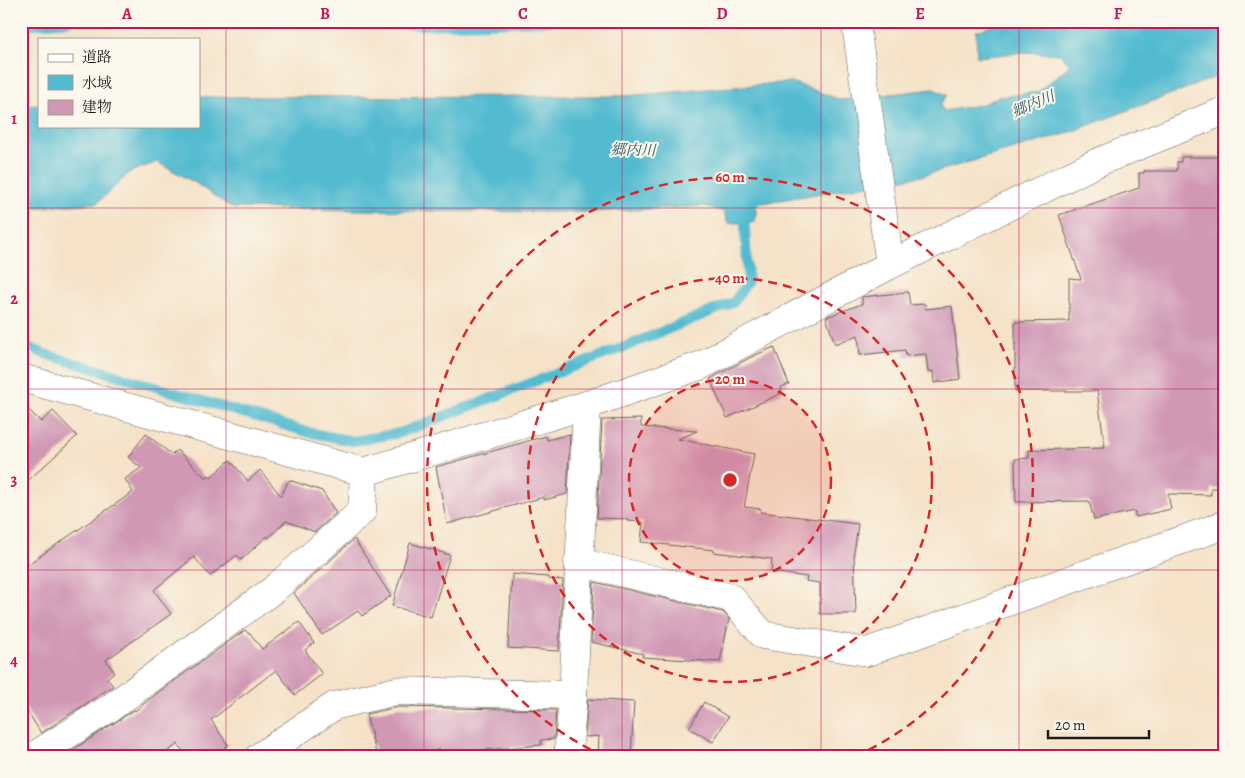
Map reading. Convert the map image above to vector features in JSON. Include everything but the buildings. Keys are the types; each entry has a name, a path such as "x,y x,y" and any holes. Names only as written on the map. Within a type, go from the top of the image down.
{"street":[{"path":"857,32 890,265"},
{"path":"21,378 364,472 587,405 702,365 890,265 1096,163 1224,111"},
{"path":"568,757 573,695 587,405"},
{"path":"32,757 110,708 273,590 362,512 364,472"},
{"path":"578,562 731,598 763,635 867,652 1224,525"},
{"path":"259,757 334,706 396,691 573,695"}],"water":[{"name":"郷内川","path":"1008,21 1224,21 1224,74 1065,134 921,176 757,204 755,222 728,223 724,212 706,206 591,212 232,208 194,182 157,162 130,172 97,203 21,209 21,106 38,105 38,128 200,128 200,97 626,96 791,82 841,100 933,89 947,95 940,105 944,111 980,105 999,97 1038,92 1070,65 1060,54 1024,52 977,57 976,31"}],"waterway":[{"path":"21,25 70,21"},
{"path":"341,21 424,25 548,21"},
{"path":"21,344 45,354 307,432 353,441 400,433 622,348 734,302 748,281 744,210"}]}
